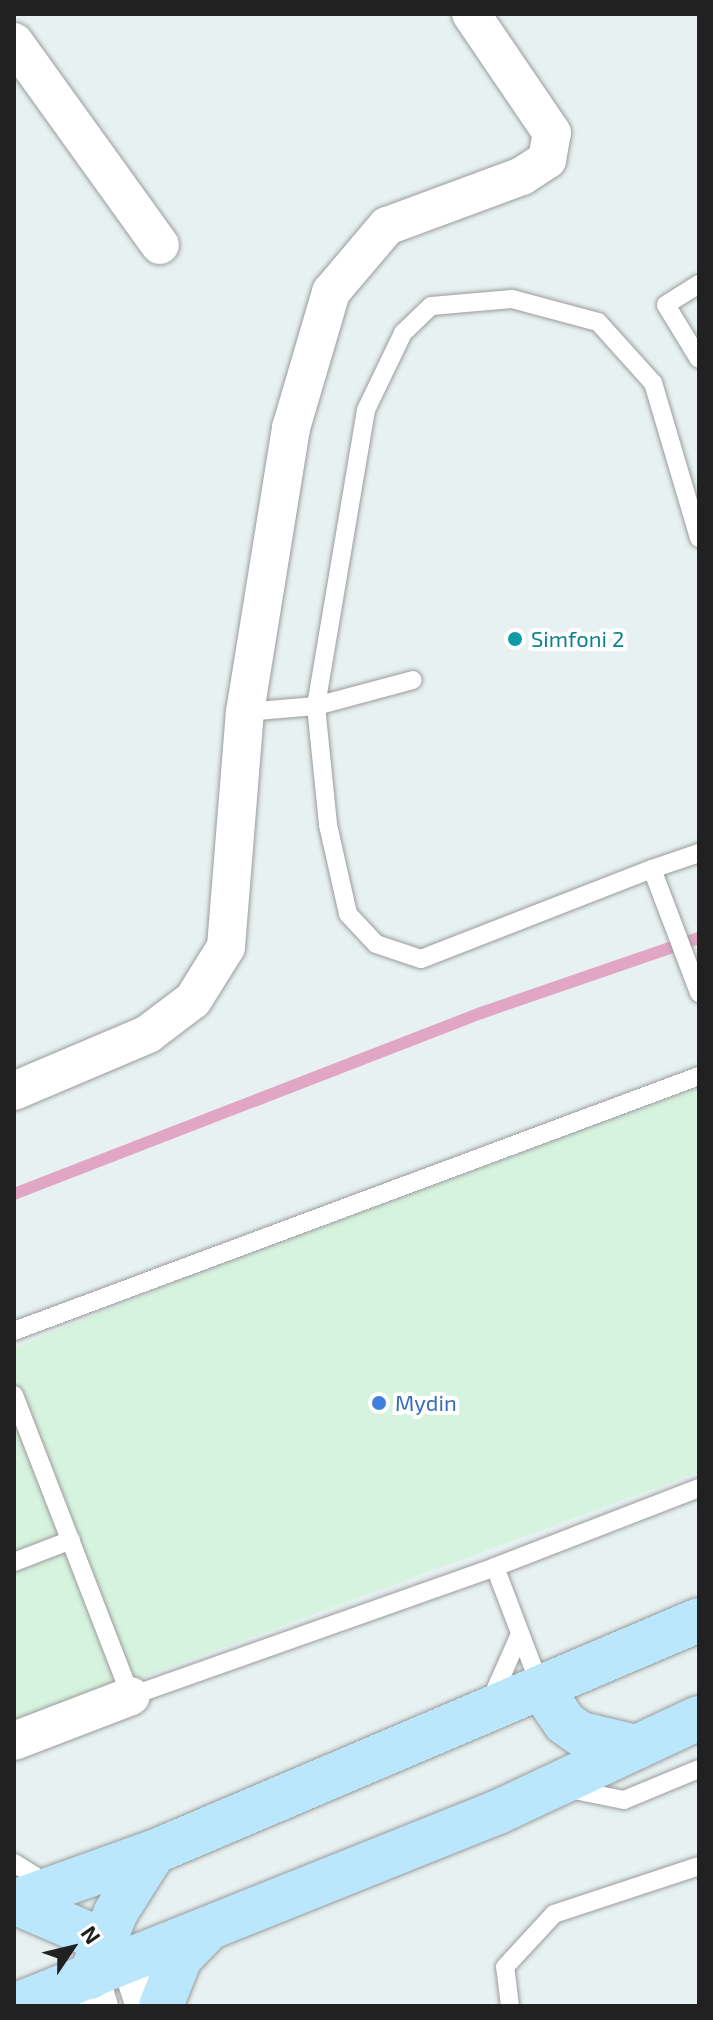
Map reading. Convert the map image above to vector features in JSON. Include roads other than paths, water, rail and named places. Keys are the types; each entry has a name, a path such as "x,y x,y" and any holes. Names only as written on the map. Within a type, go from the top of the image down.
{"street":[{"path":"14,1091 148,1034 193,1000 226,947 245,712 291,428 331,292 387,226 522,176 547,160 552,133 471,14"},
{"path":"14,42 160,245"},
{"path":"145,2006 28,1898 154,1852 699,1620"},
{"path":"541,1688 565,1723 581,1734 636,1747"},
{"path":"14,1741 131,1696"},
{"path":"14,2006 205,1932 550,1786 699,1718"},
{"path":"105,1972 126,1893 154,1852"},
{"path":"161,2006 180,1958 205,1932"}],"lane":[{"path":"699,284 666,305 699,359"},
{"path":"699,538 653,383 598,322 512,299 431,306 403,333 366,410 316,706 328,825 348,914 376,944 421,959 699,853"},
{"path":"245,712 316,706 413,680"},
{"path":"652,869 688,974 699,993"},
{"path":"14,1331 699,1076"},
{"path":"14,1395 131,1696 495,1567 699,1488"},
{"path":"14,1562 71,1540"},
{"path":"495,1567 541,1688"},
{"path":"486,1712 520,1634"},
{"path":"550,1786 624,1800 699,1769"},
{"path":"14,1863 28,1898"},
{"path":"510,2006 505,1967 554,1914 699,1866"}],"waterway":[{"path":"14,1194 481,1013 699,938"}],"place":[{"name":"Simfoni 2","path":"515,639"},
{"name":"Mydin","path":"379,1403"}]}
